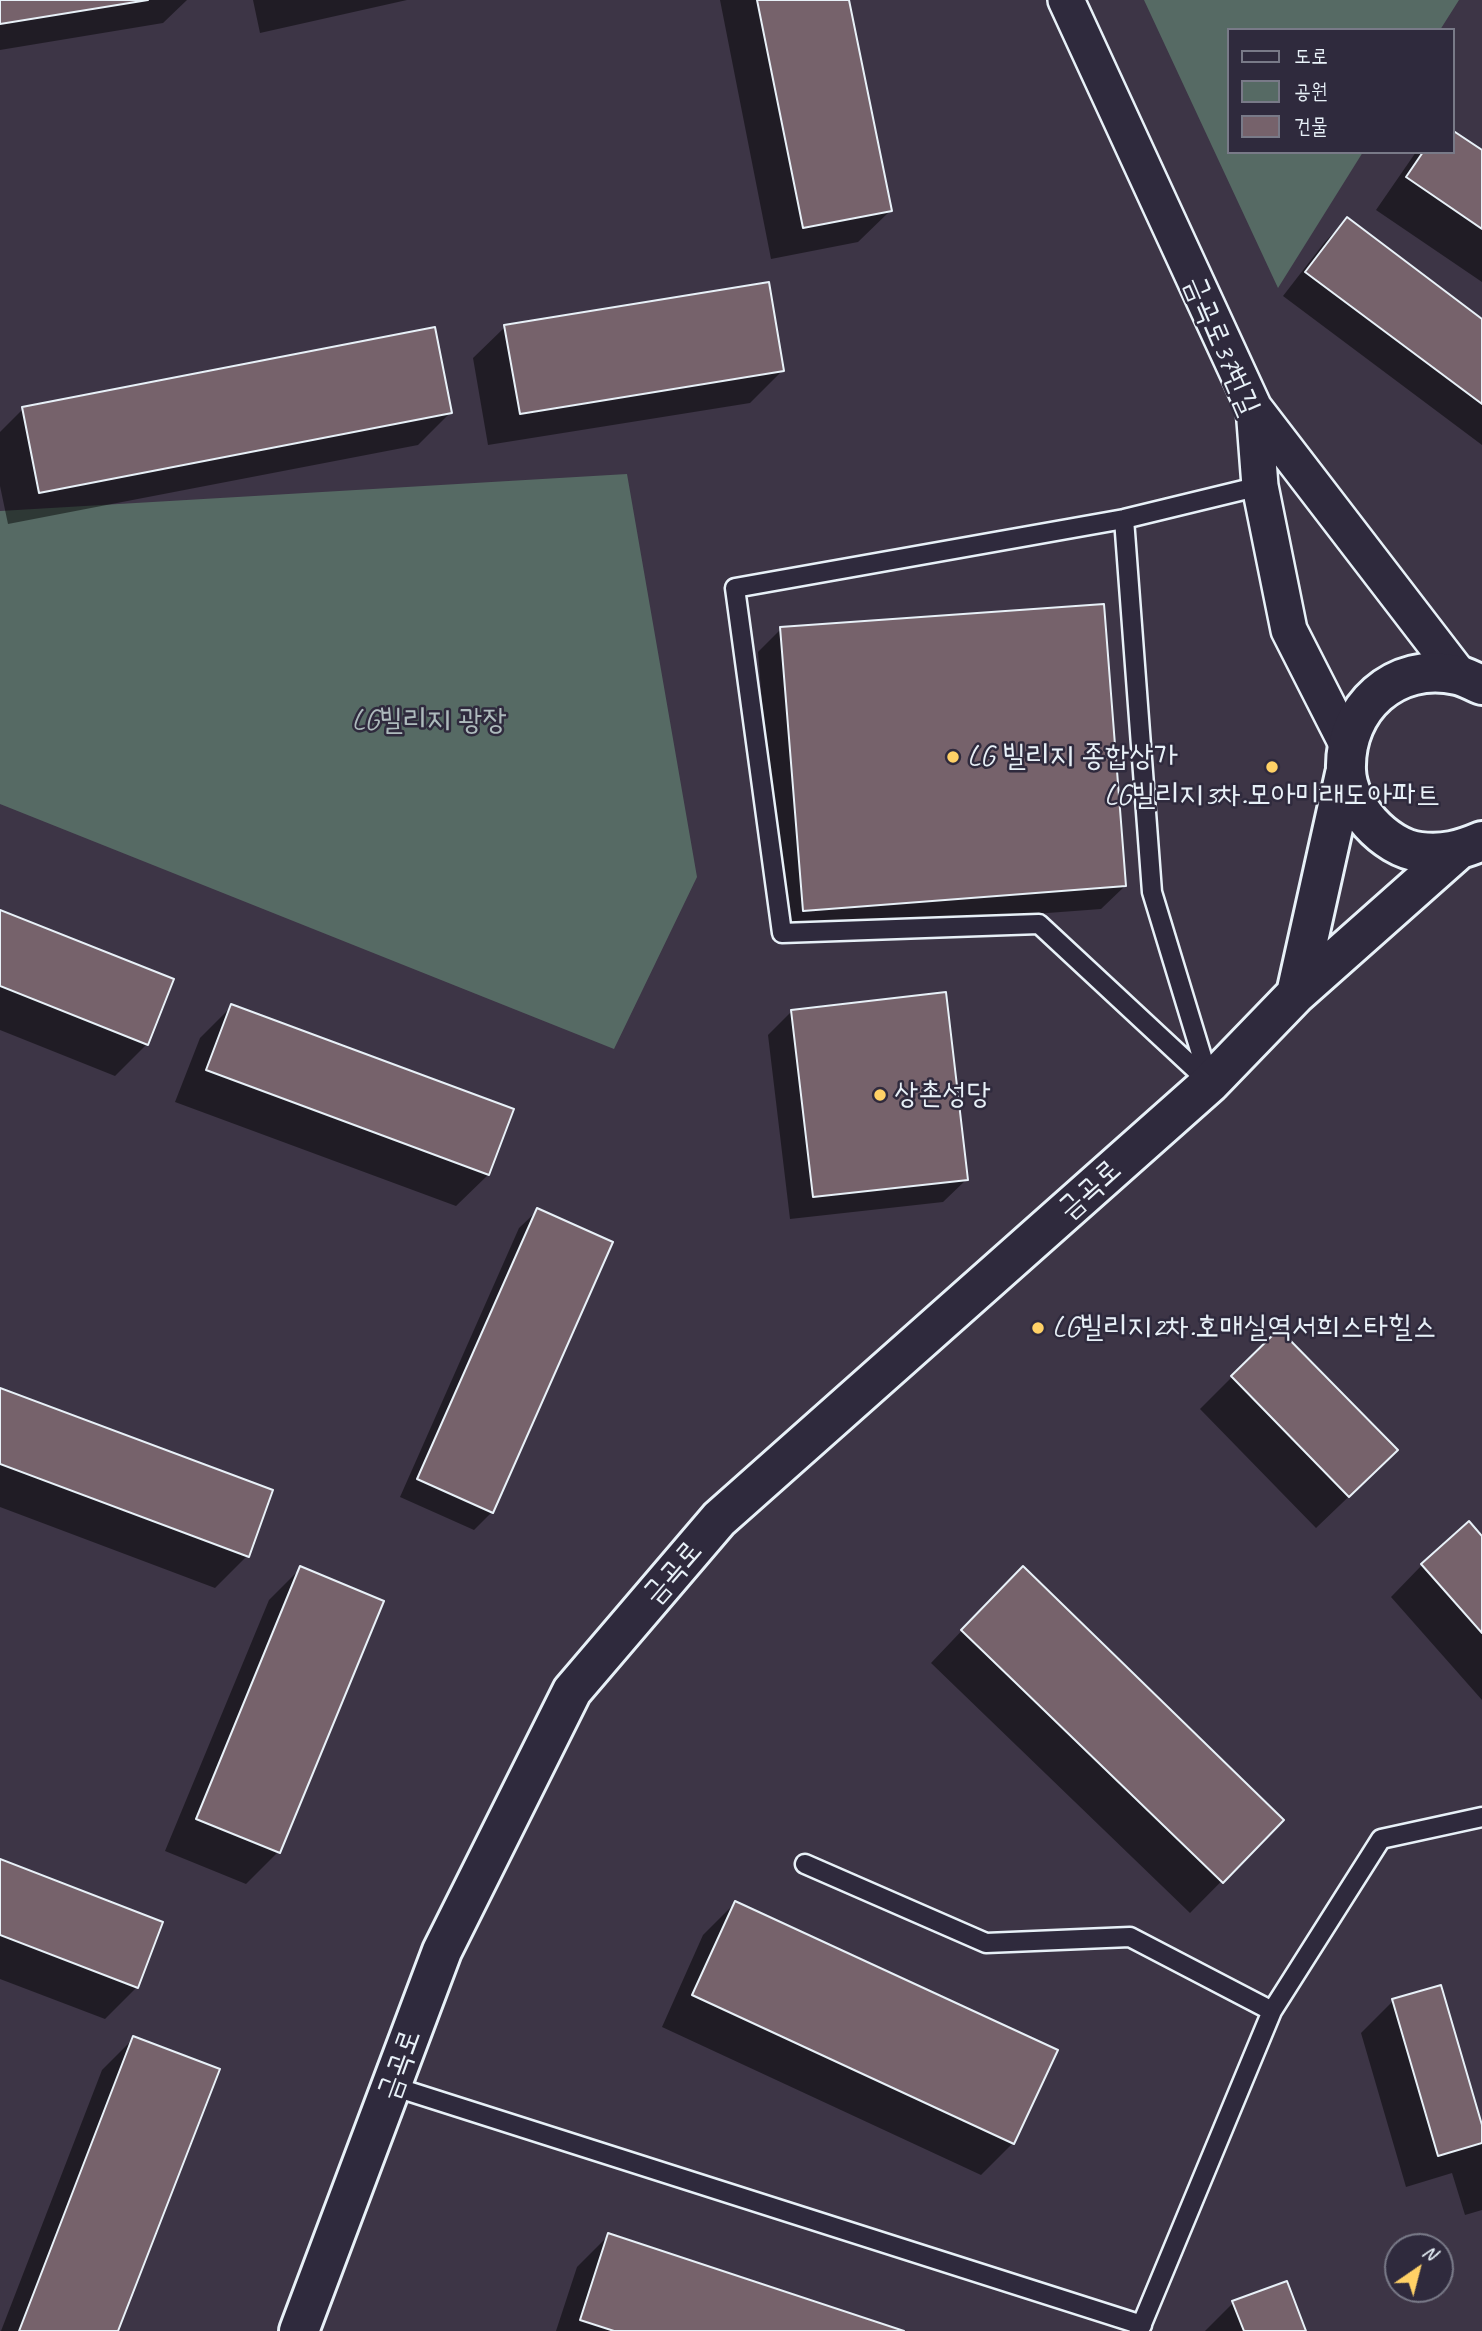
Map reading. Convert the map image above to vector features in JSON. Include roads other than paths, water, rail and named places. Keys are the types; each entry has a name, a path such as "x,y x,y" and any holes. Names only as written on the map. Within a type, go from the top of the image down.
{"main road":[{"path":"1296,994 1357,717 1376,694 1401,679 1429,672 1470,680"},
{"path":"1346,759 1358,809 1383,837 1418,852 1469,846"},
{"name":"금곡로","path":"299,2331 442,1951 572,1691 719,1519 1210,1083 1296,994 1469,846"}],"street":[{"name":"금곡로37번길","path":"1066,0 1254,408 1260,486 1289,630 1346,759"},
{"path":"1254,408 1470,680"}],"lane":[{"path":"1210,1083 1039,923 782,933 735,587 1124,519 1260,486"},
{"path":"1124,519 1153,892 1210,1083"},
{"path":"392,2086 1141,2328 1272,2011 1381,1839 1482,1817"},
{"path":"805,1864 986,1943 1130,1937 1272,2011"}],"place":[{"name":"LG 빌리지 종합상가","path":"953,757"},
{"name":"LG빌리지3차.모아미래도아파트","path":"1272,767"},
{"name":"상촌성당","path":"880,1095"},
{"name":"LG빌리지2차.호매실역서희스타힐스","path":"1038,1328"}],"park label":[{"name":"LG빌리지 광장","path":"429,721"}]}
